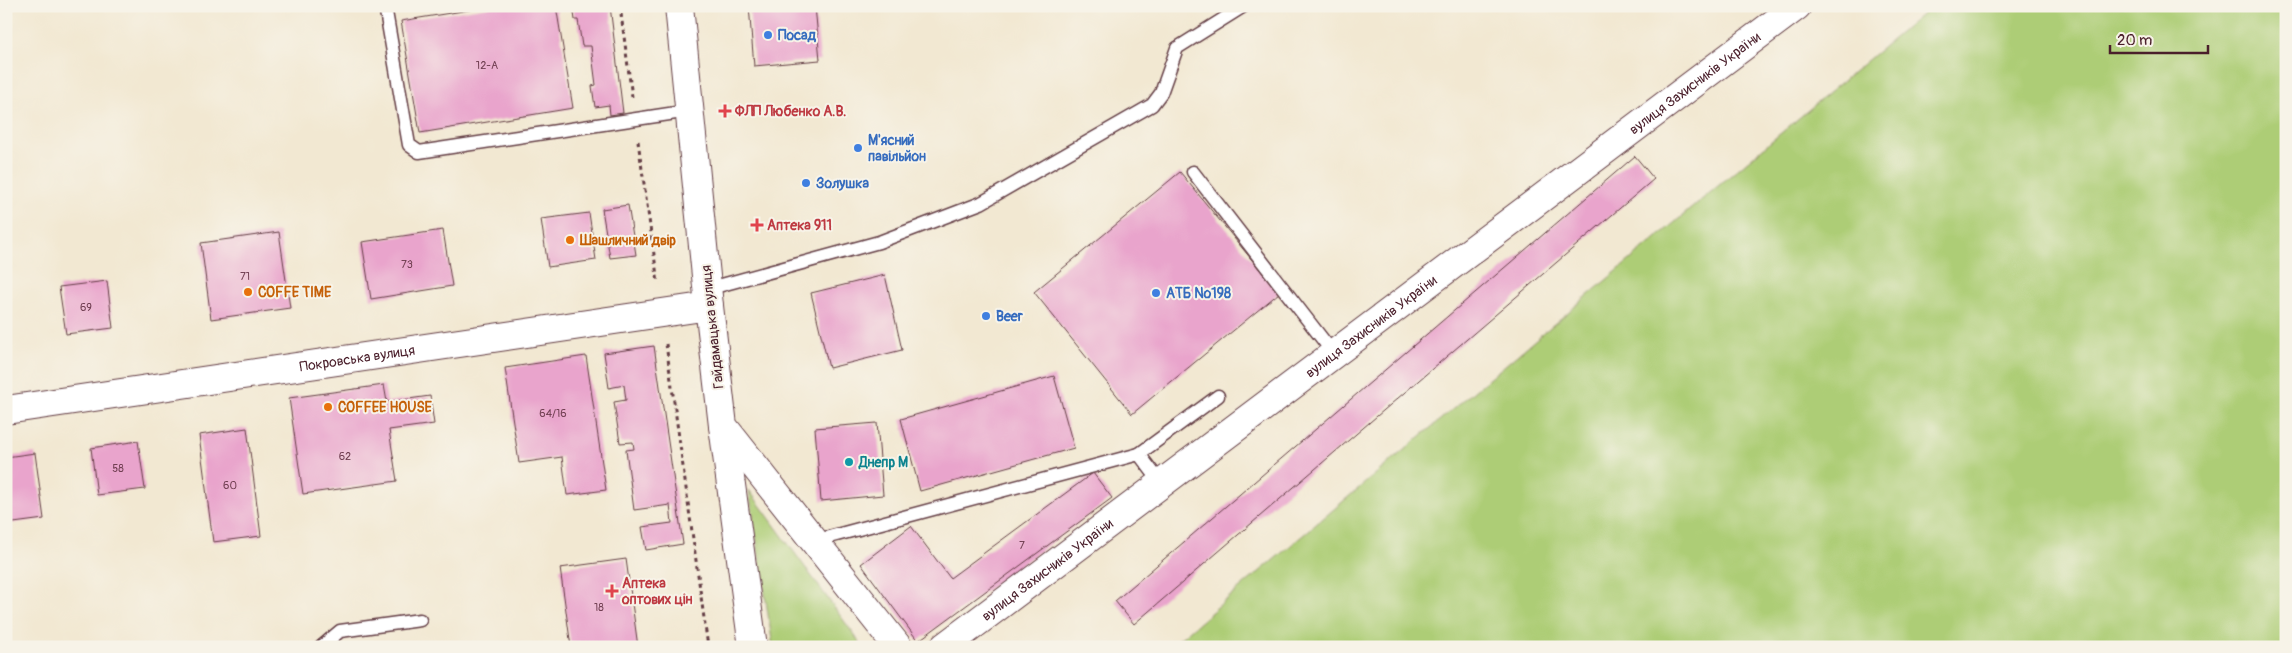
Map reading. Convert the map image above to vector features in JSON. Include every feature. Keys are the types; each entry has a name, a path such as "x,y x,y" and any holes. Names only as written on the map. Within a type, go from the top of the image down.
{"street":[{"name":"Гайдамацька вулиця","path":"679,6 708,298 753,647"},
{"name":"вулиця Захисників України","path":"944,647 1797,6"},
{"name":"Покровська вулиця","path":"6,410 660,312 708,298"},
{"path":"723,426 898,647"}],"lane":[{"path":"385,6 409,145 419,152 690,111"},
{"path":"708,298 879,242 981,203 1152,105 1161,93 1177,48 1244,6"},
{"path":"1193,172 1306,324 1334,354"},
{"path":"814,541 1139,454 1218,396"},
{"path":"1139,454 1161,483"},
{"path":"321,647 340,631 420,620"}],"path":[{"path":"620,6 634,104"},
{"path":"638,134 659,291 660,312 708,647"}],"green space":[{"path":"1932,6 2286,6 2286,647 1170,647"},
{"path":"749,490 863,647 773,647"}],"building":[{"path":"302,6 318,6 318,7 303,10"},
{"path":"494,6 556,6 573,108 420,133 401,21"},
{"path":"573,6 610,6 623,113 610,115 609,105 595,107 592,86 596,85 591,46 582,46 578,20 575,20"},
{"path":"749,6 815,6 820,60 754,66"},
{"path":"1635,156 1654,179 1134,624 1115,601"},
{"name":"АТБ №198","path":"1180,172 1279,293 1132,414 1034,292"},
{"path":"628,205 636,255 610,258 602,209"},
{"path":"589,213 596,260 548,267 541,219"},
{"path":"443,230 452,286 371,299 362,242"},
{"path":"279,232 290,308 211,319 201,243"},
{"path":"885,275 902,350 829,368 811,293"},
{"path":"107,281 113,328 66,334 59,287"},
{"path":"654,346 683,544 646,550 642,527 672,523 670,505 634,510 626,450 634,449 633,442 620,443 614,402 626,400 624,385 609,388 604,353"},
{"path":"586,356 606,490 567,495 562,457 519,463 505,368"},
{"path":"1054,376 1074,448 920,491 901,419"},
{"path":"384,385 387,402 430,396 434,424 389,430 397,481 303,494 289,398"},
{"name":"Днепр М","path":"877,423 883,495 821,501 815,428"},
{"path":"247,428 261,536 213,542 199,435"},
{"path":"138,441 145,489 97,495 91,448"},
{"path":"35,453 44,519 6,524 6,457"},
{"path":"1093,473 1112,498 918,641 861,564 911,526 950,578"},
{"path":"626,559 638,647 571,647 560,568"},
{"path":"437,642 438,647 414,647 414,646"}],"place":[{"name":"Посад","path":"768,35"},
{"name":"ФЛП Любенко А.В.","path":"725,111"},
{"name":"М'ясний павільйон","path":"858,148"},
{"name":"Золушка","path":"806,183"},
{"name":"Аптека 911","path":"757,225"},
{"name":"Шашличний двір","path":"570,240"},
{"name":"COFFE TIME","path":"248,292"},
{"name":"АТБ №198","path":"1156,293"},
{"name":"Beer","path":"986,316"},
{"name":"COFFEE HOUSE","path":"328,407"},
{"name":"Днепр М","path":"849,462"},
{"name":"Аптека оптових цін","path":"612,591"}]}
